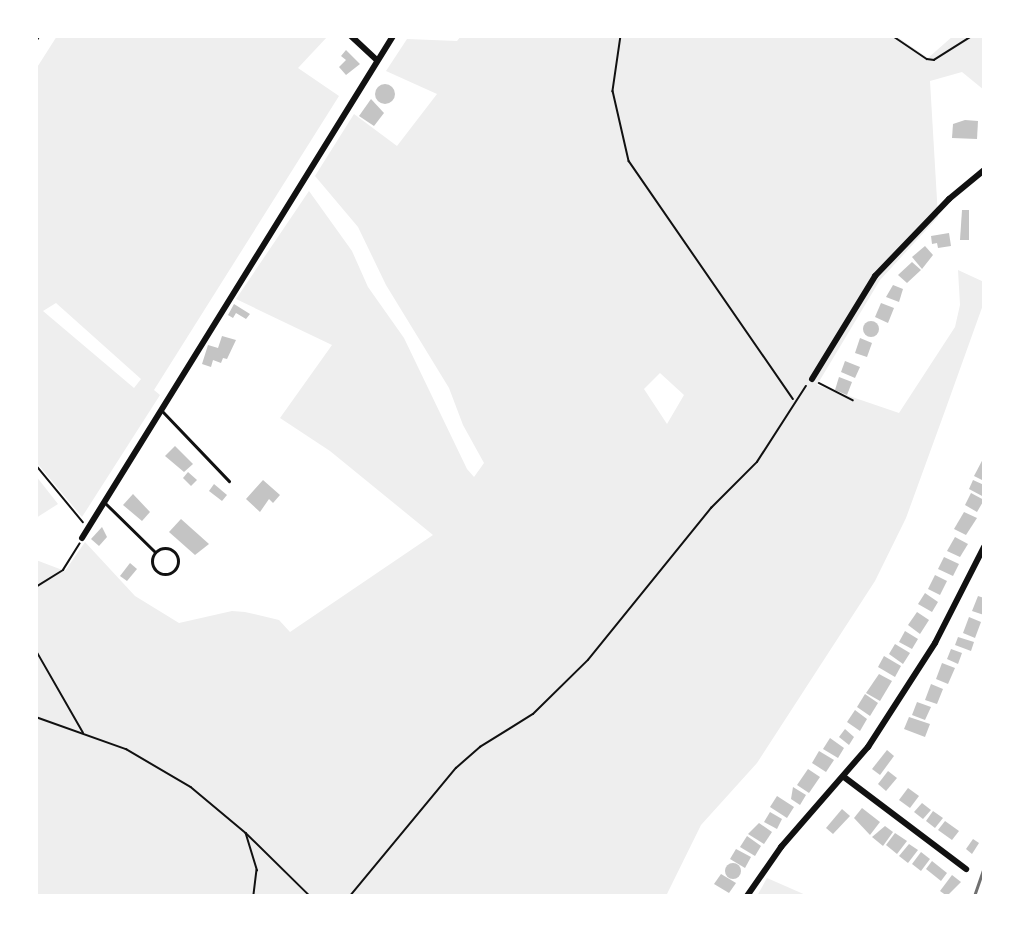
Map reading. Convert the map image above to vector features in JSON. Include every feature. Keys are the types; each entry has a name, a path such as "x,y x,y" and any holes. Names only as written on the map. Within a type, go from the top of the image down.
{"street":[{"path":"351,36 377,60"},
{"path":"82,538 393,36"},
{"path":"812,379 875,276 949,199 984,170"},
{"path":"747,896 781,847 844,777 875,737 935,643 984,547"},
{"path":"844,777 966,869"}],"lane":[{"path":"161,410 229,481"},
{"path":"104,502 155,552"},
{"path":"166,548 173,551 177,558 175,570 167,574 158,572 152,561 155,552 166,548"}],"path":[{"path":"621,36 614,91 629,161 794,400"},
{"path":"893,36 927,59 934,60 972,36"},
{"path":"350,896 456,768 480,747 533,714 588,660 711,508 757,462 794,400 812,379"},
{"path":"825,386 853,400"},
{"path":"36,465 88,527"},
{"path":"36,587 63,570 82,538"},
{"path":"36,650 83,733"},
{"path":"36,717 83,733 159,767 246,833 310,896"},
{"path":"246,833 257,870 254,896"}],"shaded area":[{"path":"57,36 328,36 298,68 339,96 154,390 160,395 82,517 36,462 36,69","holes":["56,303 141,379 134,388 43,311"]},
{"path":"461,36 896,36 928,58 953,36 984,36 984,90 962,72 930,81 938,217 880,280 817,385 899,413 955,327 960,305 958,270 984,282 984,302 906,518 875,581 757,763 701,825 666,896 36,896 36,560 65,571 85,542 135,596 179,623 232,611 245,612 279,620 290,632 433,535 330,451 280,418 332,345 236,299 309,191 352,251 368,287 404,338 467,469 474,477 484,463 463,425 449,388 386,285 358,227 315,176 354,114 397,146 437,94 386,71 407,39 457,41","holes":["660,373 684,395 667,424 644,389"]},
{"path":"36,476 58,504 36,518"},
{"path":"767,878 808,896 757,896"}],"building":[{"path":"346,50 360,64 346,75 339,67 346,60 341,56"},
{"path":"385,84 392,87 395,94 392,101 385,104 378,101 375,94 378,87"},
{"path":"371,99 384,113 374,126 359,116"},
{"path":"965,120 978,121 977,139 952,138 953,124"},
{"path":"962,210 969,210 969,240 960,240"},
{"path":"949,233 951,246 938,248 937,243 932,244 931,236"},
{"path":"925,246 933,255 922,269 912,257"},
{"path":"912,262 921,270 907,283 898,275"},
{"path":"893,285 903,289 899,302 886,297"},
{"path":"881,303 894,308 888,323 875,317"},
{"path":"234,304 250,314 246,319 236,313 233,318 228,315"},
{"path":"871,321 877,323 879,329 877,335 871,337 865,335 863,329 865,323"},
{"path":"222,336 236,340 227,359 223,358 221,363 213,360 211,367 202,364 208,345 218,348"},
{"path":"860,338 872,343 867,357 855,353"},
{"path":"845,361 860,367 855,378 841,372"},
{"path":"839,377 852,382 847,395 835,390"},
{"path":"175,446 193,464 184,472 165,456"},
{"path":"984,457 984,481 974,476"},
{"path":"188,472 197,480 191,486 183,478"},
{"path":"263,480 280,495 273,503 269,499 260,512 246,499"},
{"path":"973,480 984,485 984,497 969,489"},
{"path":"214,484 227,495 222,501 209,491"},
{"path":"971,493 984,500 977,512 965,505"},
{"path":"133,494 150,512 142,521 123,505"},
{"path":"964,512 977,518 966,535 954,529"},
{"path":"181,519 209,544 195,555 169,532"},
{"path":"102,527 107,537 99,546 91,539"},
{"path":"955,537 968,544 960,557 947,551"},
{"path":"944,557 959,564 953,576 938,569"},
{"path":"130,563 137,569 127,581 120,576"},
{"path":"935,575 947,581 940,595 928,589"},
{"path":"925,593 938,602 932,612 918,604"},
{"path":"978,596 984,598 984,615 972,611"},
{"path":"917,612 929,620 920,634 908,625"},
{"path":"969,617 981,622 975,638 963,633"},
{"path":"905,631 918,639 912,649 899,642"},
{"path":"958,637 974,642 971,651 955,645"},
{"path":"895,644 910,653 903,664 889,654"},
{"path":"951,649 962,653 958,664 947,659"},
{"path":"884,656 901,666 895,677 878,667"},
{"path":"942,663 955,668 948,684 936,679"},
{"path":"879,674 892,681 880,701 866,693"},
{"path":"931,684 943,689 937,704 925,700"},
{"path":"865,694 878,703 870,716 857,707"},
{"path":"917,702 931,707 925,720 912,715"},
{"path":"855,710 867,719 860,731 847,722"},
{"path":"909,717 930,724 925,737 904,729"},
{"path":"845,729 854,737 849,745 839,737"},
{"path":"830,738 844,748 838,758 823,749"},
{"path":"887,750 894,756 880,775 872,769"},
{"path":"819,751 834,760 826,772 812,763"},
{"path":"808,769 820,777 809,793 797,785"},
{"path":"888,771 897,778 886,791 878,784"},
{"path":"793,787 806,795 800,805 791,799"},
{"path":"908,788 919,796 910,808 899,800"},
{"path":"777,796 794,807 787,818 770,807"},
{"path":"922,803 931,810 923,819 914,812"},
{"path":"862,808 880,822 870,835 854,818"},
{"path":"842,809 850,816 833,834 826,828"},
{"path":"933,811 943,818 935,828 926,821"},
{"path":"770,812 782,819 777,829 764,822"},
{"path":"945,821 959,831 952,840 938,830"},
{"path":"759,823 772,832 764,844 748,834"},
{"path":"885,826 893,832 883,846 872,837"},
{"path":"895,833 907,841 897,854 886,845"},
{"path":"747,836 761,846 755,856 740,847"},
{"path":"973,839 979,843 972,854 966,849"},
{"path":"909,844 918,850 908,863 899,856"},
{"path":"736,849 751,857 745,868 730,859"},
{"path":"921,852 930,859 921,871 912,864"},
{"path":"932,861 947,873 941,881 926,869"},
{"path":"730,863 736,863 741,871 739,877 730,879 725,874 725,868"},
{"path":"721,874 736,883 729,893 714,884"},
{"path":"952,875 961,882 947,896 940,891"}],"railway":[{"path":"974,896 984,867"}]}
